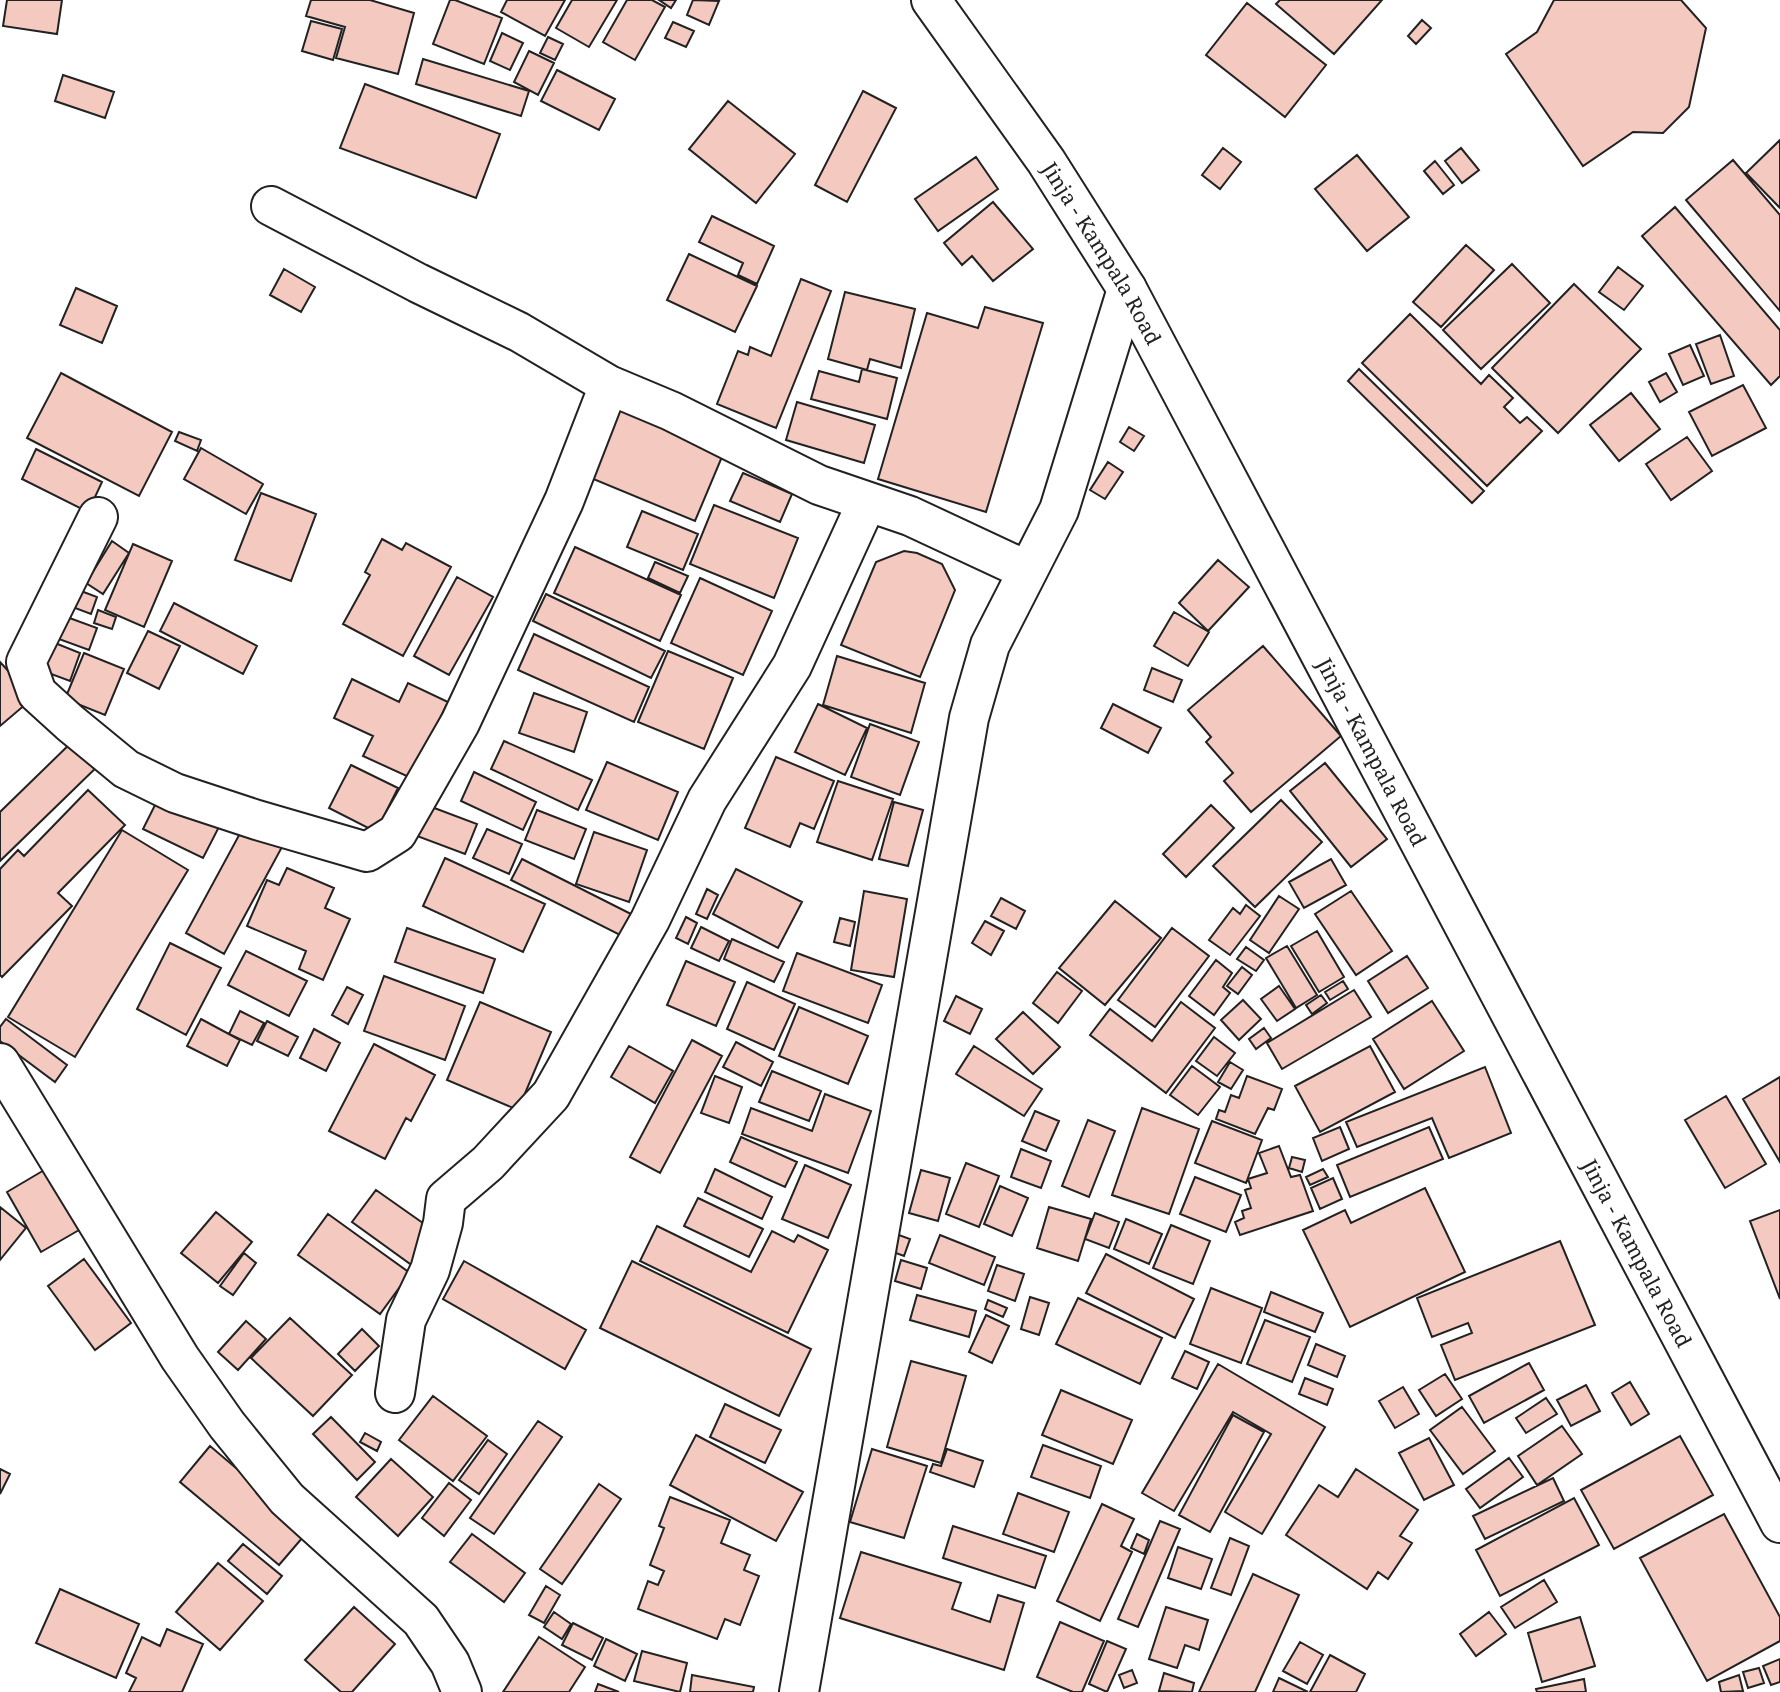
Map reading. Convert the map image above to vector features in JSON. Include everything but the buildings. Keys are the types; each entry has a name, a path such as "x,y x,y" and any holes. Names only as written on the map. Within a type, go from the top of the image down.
{"main road":[{"name":"Jinja - Kampala Road","path":"932,0 1046,161 1127,289 1780,1523"},
{"path":"271,206 519,332 610,385 671,411 819,485 910,516 1028,571"},
{"path":"799,1692 970,718 990,645 1059,510 1127,289"},
{"path":"98,517 26,662 37,693 127,769 175,793 367,852 397,833 460,723 564,501 610,385"},
{"path":"395,1393 406,1320 430,1270 443,1223 446,1199 488,1163 551,1095 650,920 707,800 792,666 867,502"},
{"path":"0,1063 180,1357 227,1425 287,1499 421,1620 450,1663 463,1692"}]}
